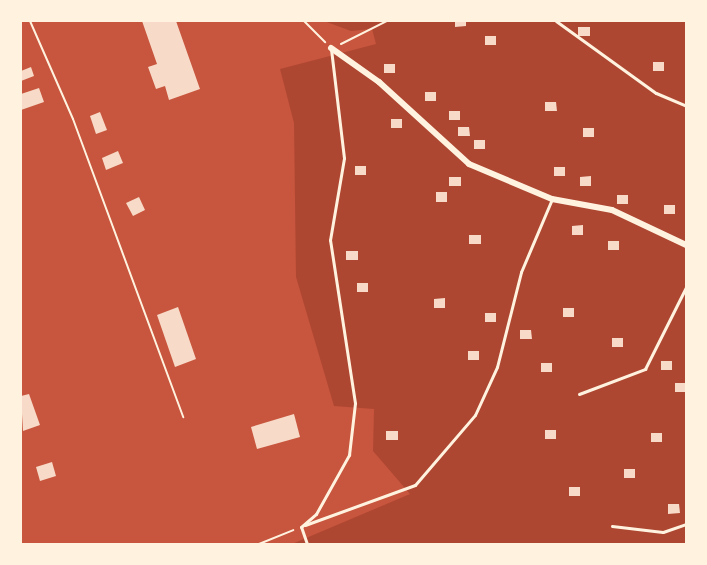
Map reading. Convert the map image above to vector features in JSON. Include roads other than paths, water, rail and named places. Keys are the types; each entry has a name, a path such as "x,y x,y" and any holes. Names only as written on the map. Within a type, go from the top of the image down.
{"street":[{"path":"331,48 379,82 469,164 552,199 612,210 686,245"}],"lane":[{"path":"556,21 656,93 686,106"},
{"path":"301,527 316,514 350,455 355,403 330,240 344,158 331,48"},
{"path":"301,527 415,485 476,415 497,367 521,272 552,199"},
{"path":"579,394 645,369 686,287"},
{"path":"612,526 663,532 686,524"},
{"path":"301,527 308,544"}]}
